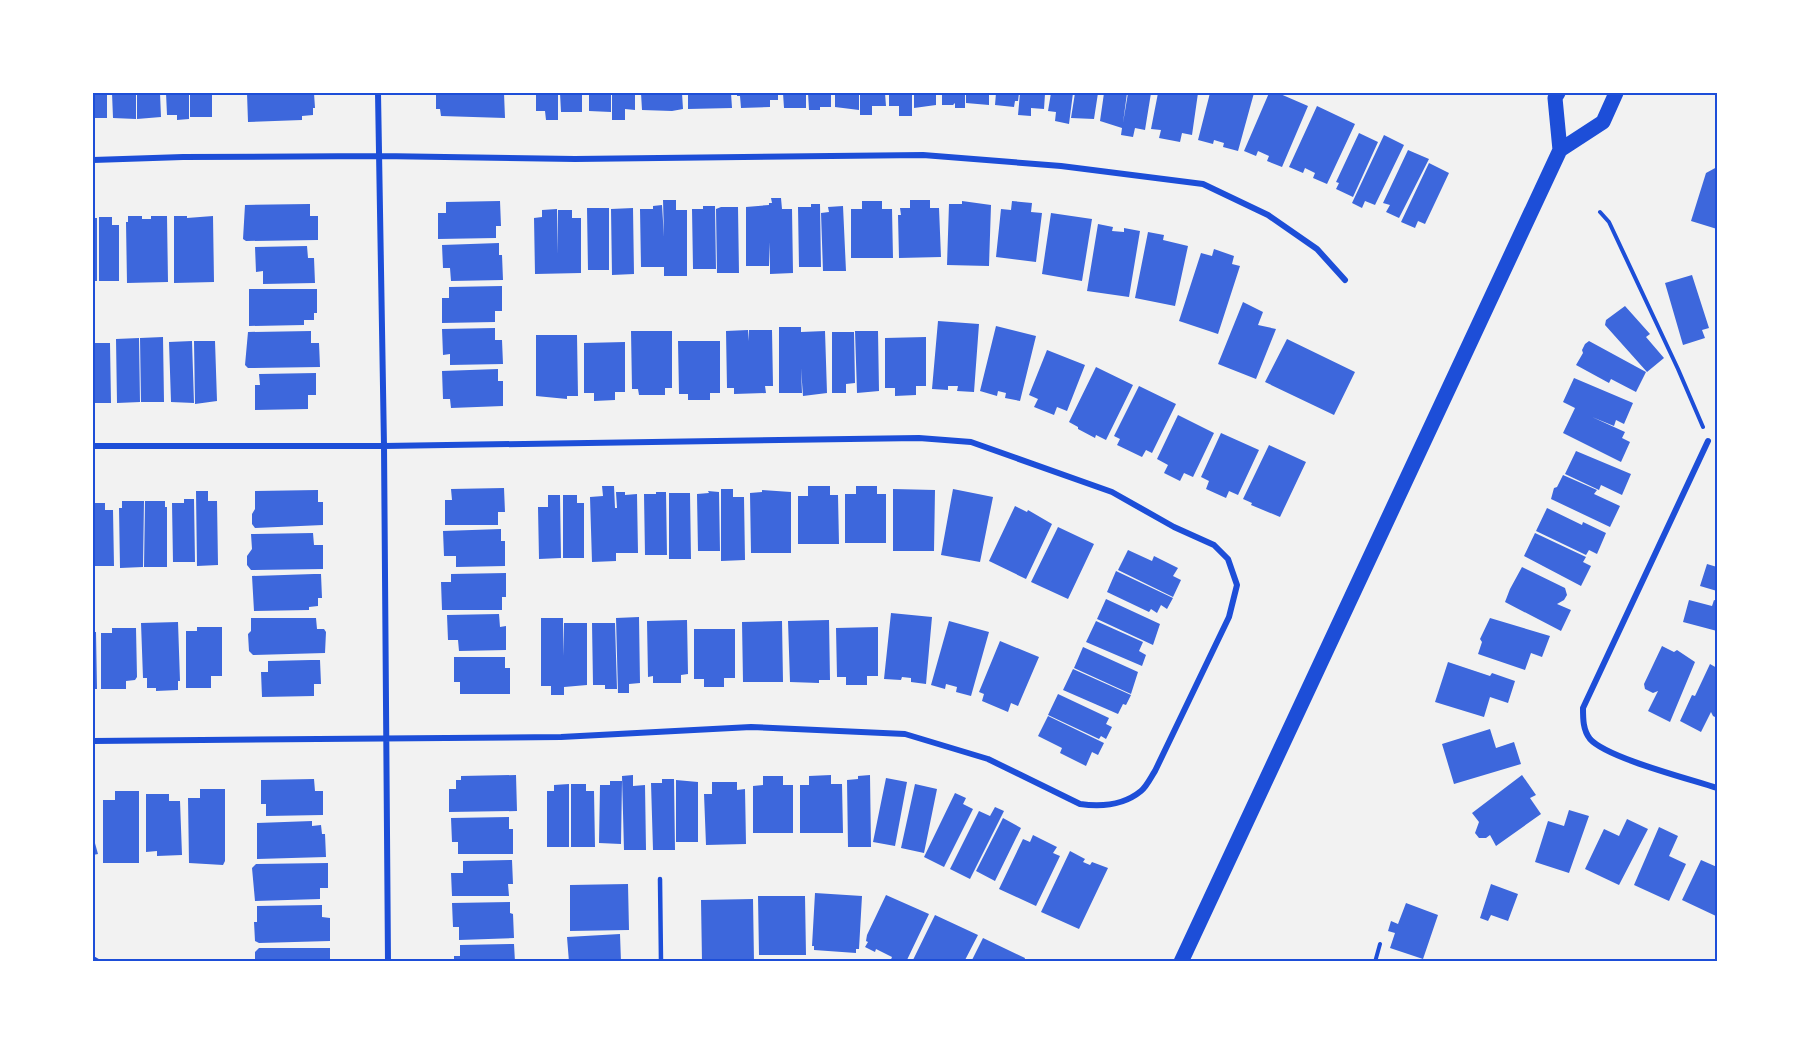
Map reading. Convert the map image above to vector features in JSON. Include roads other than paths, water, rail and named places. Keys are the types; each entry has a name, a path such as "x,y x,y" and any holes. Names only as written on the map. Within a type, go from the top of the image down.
{"main road":[{"path":"1181,962 1560,150 1555,99 1558,93"},
{"path":"1560,150 1603,122 1616,93"}],"street":[{"path":"378,93 384,446 388,962"},
{"path":"93,160 183,157 380,156 586,159 923,155 1061,165 1203,184 1268,215 1317,249 1345,280"},
{"path":"93,446 384,446 918,438 971,442 1112,492 1174,527 1214,544 1228,559 1237,585 1229,617 1155,771 1142,790 1124,801 1096,806 1080,804 988,759 905,734 751,727 561,737 93,741"},
{"path":"1708,441 1583,708 1583,725 1591,739 1611,754 1717,788"}],"lane":[{"path":"660,879 661,962"}]}
